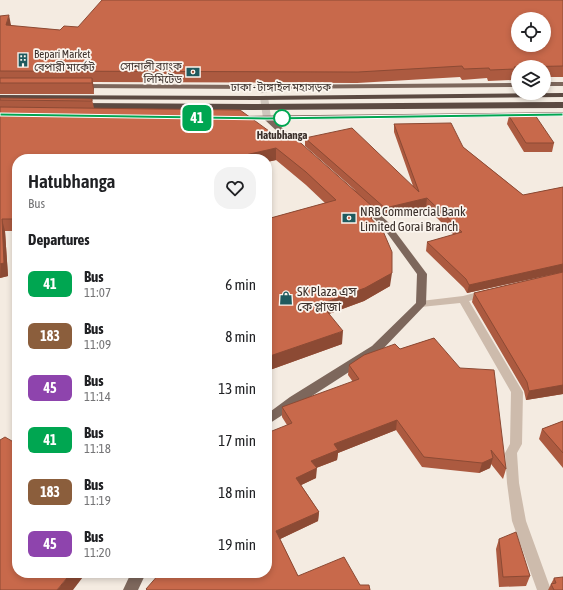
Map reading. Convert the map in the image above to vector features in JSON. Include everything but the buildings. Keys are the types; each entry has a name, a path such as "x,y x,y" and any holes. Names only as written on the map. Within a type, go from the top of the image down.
{"highway":[{"name":"ঢাকা - টাঙ্গাইল মহাসড়ক","path":"0,96 258,98 563,95"},
{"name":"ঢাকা - টাঙ্গাইল মহাসড়ক","path":"0,105 252,107 563,105"}],"main road":[{"path":"551,84 563,84"},
{"path":"72,86 263,87 511,85"},
{"path":"228,118 563,114"},
{"path":"267,118 302,150"},
{"path":"272,416 294,400 376,349 421,304 422,274 385,224 356,197"},
{"path":"130,590 136,578"}],"street":[{"path":"421,304 463,299 496,291"},
{"path":"463,299 517,392 516,444 510,453 512,484 519,521 544,590"}],"tunnel":[{"path":"263,87 264,98"},
{"path":"264,97 267,118"}],"bus line":[{"name":"41","path":"0,115 267,118 563,114"}],"place":[{"name":"Bepari Market বেপারী মার্কেট","path":"23,60"},
{"name":"সোনালী ব্যাংক লিমিটেড","path":"193,72"},
{"name":"Hatubhanga","path":"282,118"},
{"name":"NRB Commercial Bank Limited Gorai Branch","path":"349,218"},
{"name":"SK Plaza এস কে প্লাজা","path":"286,298"}]}
